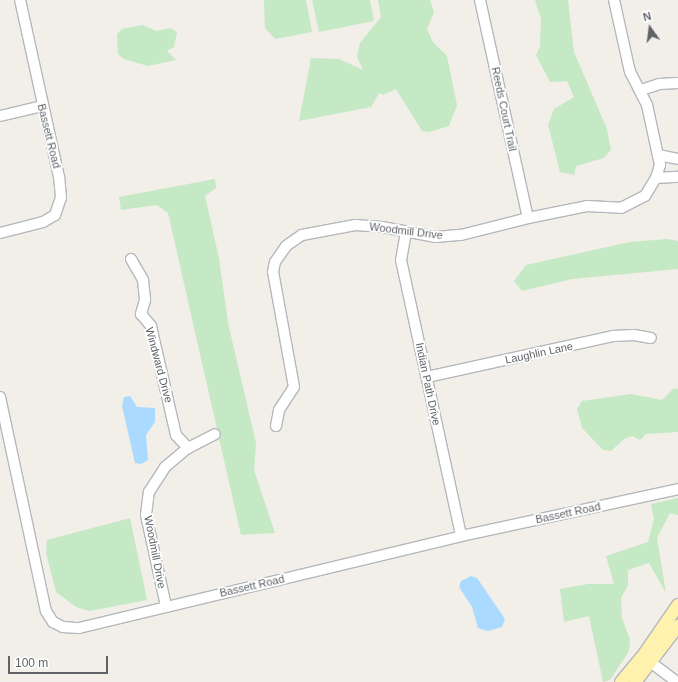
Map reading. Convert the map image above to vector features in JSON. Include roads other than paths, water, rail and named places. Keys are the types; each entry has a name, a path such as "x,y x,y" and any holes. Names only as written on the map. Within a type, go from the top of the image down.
{"main road":[{"path":"635,682 678,605"},
{"path":"621,682 647,659 678,626"}],"street":[{"name":"Bassett Road","path":"0,233 43,222 56,214 61,198 59,177 42,106 20,0"},
{"name":"Reeds Court Trail","path":"480,0 528,218"},
{"path":"614,0 630,72 641,90 658,156 660,165 656,178 678,177"},
{"path":"641,90 659,84 678,83"},
{"path":"0,116 42,106"},
{"path":"658,156 678,159"},
{"name":"Woodmill Drive","path":"276,426 279,410 294,386 273,272 286,246 302,235 355,225 382,227 436,237 461,235 528,218 587,206 621,208 645,196 656,178"},
{"name":"Indian Path Drive","path":"406,232 401,260 461,536"},
{"name":"Windward Drive","path":"131,259 143,280 144,300 141,314 151,326 176,434 188,448"},
{"name":"Laughlin Lane","path":"427,377 613,336 634,334 651,338"},
{"name":"Bassett Road","path":"0,397 46,611 53,622 63,627 79,628 461,536 678,488"},
{"name":"Woodmill Drive","path":"166,606 146,515 146,500 158,476 188,448 215,434"},
{"path":"647,659 677,682"}],"water":[{"path":"130,396 137,407 155,408 155,422 146,435 148,460 141,464 135,463 122,406 124,397"},
{"path":"471,576 477,578 505,619 502,627 488,631 478,628 472,607 459,587 461,581"}]}
